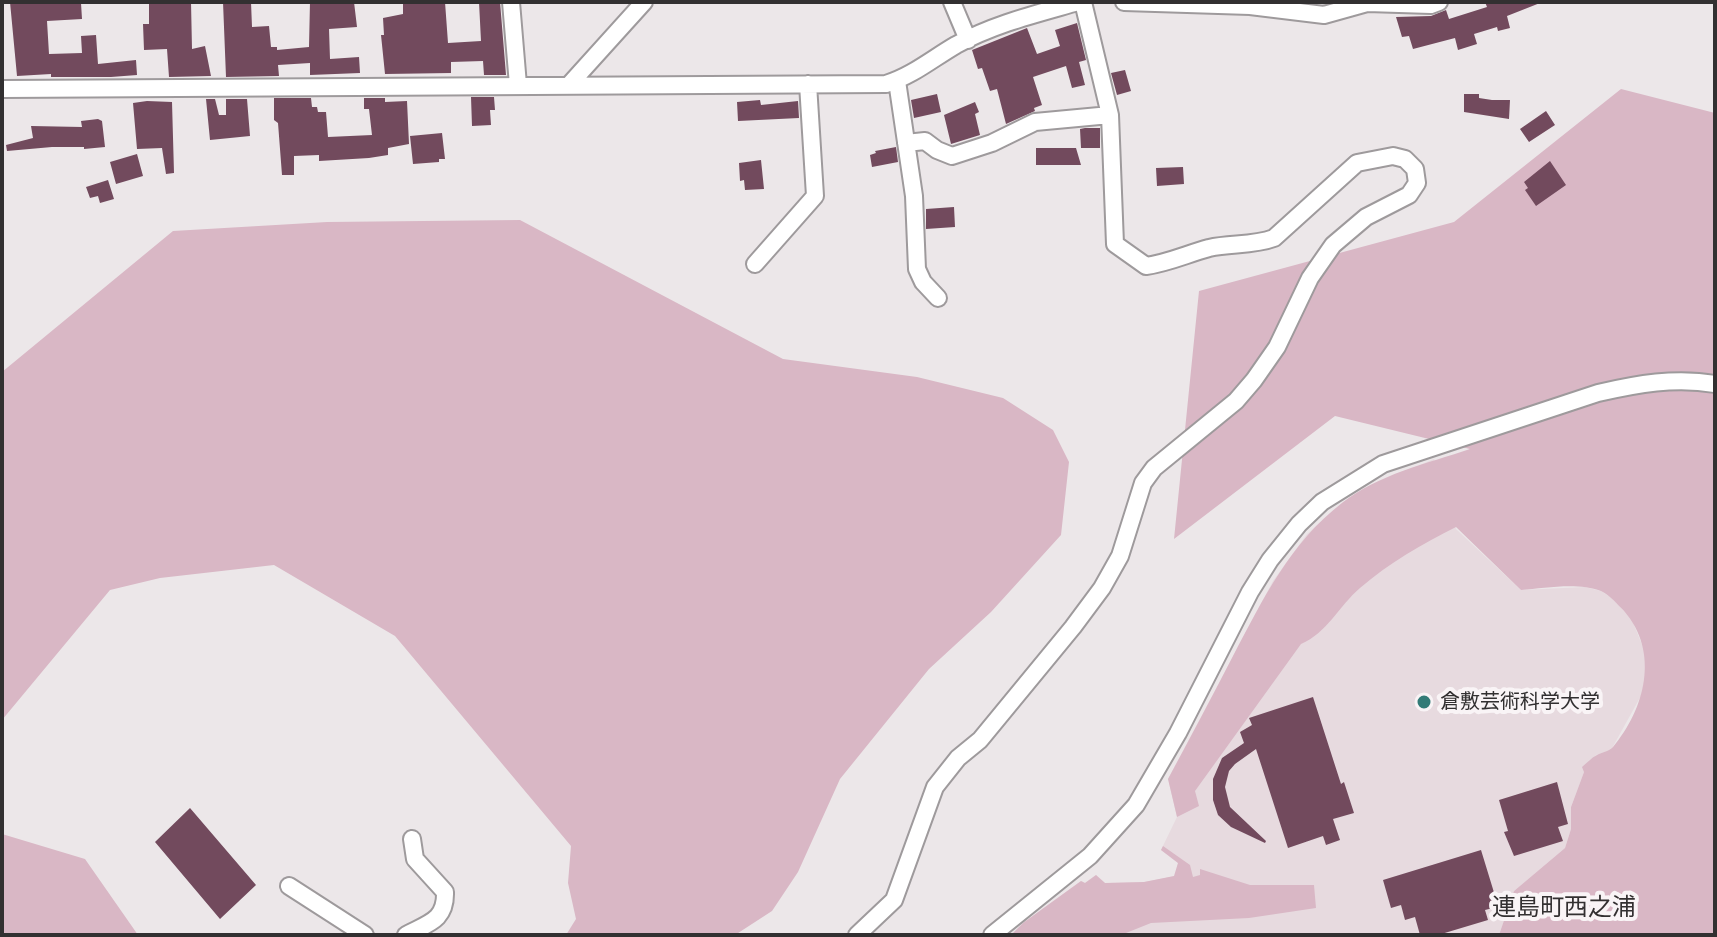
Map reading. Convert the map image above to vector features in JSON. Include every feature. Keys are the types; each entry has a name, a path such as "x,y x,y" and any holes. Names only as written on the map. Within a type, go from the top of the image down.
{"street":[{"path":"511,2 518,85"},
{"path":"569,85 644,2"},
{"path":"952,2 968,40"},
{"path":"2,89 886,84 1012,20 1081,2 1110,115 1115,244 1146,266 1165,264 1206,249 1261,243 1274,238 1357,163 1393,156 1405,159 1415,169 1417,183 1409,195 1366,217 1333,245 1310,278 1277,347 1254,380 1236,401 1154,468 1143,483 1120,556 1102,588 980,740 945,772 935,787 894,900 857,935"},
{"path":"1124,2 1250,6 1324,15 1367,3 1431,5 1439,2"},
{"path":"897,81 914,196 917,269 923,282 938,298"},
{"path":"755,264 815,196 808,84"},
{"path":"906,143 925,141 952,156 992,143 1035,122 1110,115"},
{"path":"992,935 1090,856 1136,805 1264,571 1299,524 1322,502 1383,464 1598,393 1635,384 1667,381 1715,384"},
{"path":"406,935 438,917 445,907 445,892 415,859 412,839"},
{"path":"289,886 365,935"}],"shaded area":[{"path":"1621,89 1715,113 1715,935 1499,935 1514,891 1565,848 1571,829 1571,807 1584,772 1582,767 1613,747 1633,715 1640,698 1645,662 1635,627 1611,598 1592,588 1572,586 1521,590 1456,527 1406,554 1371,579 1326,626 1301,644 1195,791 1199,806 1177,817 1168,779 1255,614 1279,573 1307,536 1342,503 1371,484 1470,449 1335,416 1174,539 1199,291 1454,222"},
{"path":"520,220 783,359 917,377 1003,398 1053,430 1069,462 1061,535 991,612 929,669 840,779 798,872 772,911 735,935 566,935 576,919 568,883 571,846 395,636 274,565 160,578 110,590 2,720 2,372 173,231 327,222"},
{"name":"倉敷芸術科学大学","path":"1434,459 1456,529 1521,590 1585,587 1601,591 1612,598 1632,620 1645,652 1642,694 1611,750 1596,755 1584,772 1571,807 1571,829 1565,848 1514,891 1499,935 1011,935 1081,881 1085,883 1096,875 1105,883 1144,882 1175,876 1178,863 1161,850 1177,817 1168,779 1273,581 1307,534 1343,502 1374,484"},
{"path":"2,834 85,859 138,935 2,935"},
{"path":"1163,846 1190,865 1193,877 1200,875 1200,869 1250,885 1314,885 1316,908 1249,918 1151,923 1121,935 1011,935 1081,881 1085,883 1096,875 1105,883 1144,882 1174,876 1178,863 1161,850"}],"building":[{"path":"10,2 81,3 82,19 47,21 49,54 82,53 81,36 96,35 98,64 136,60 137,75 17,76"},
{"path":"149,2 191,2 192,49 205,46 211,76 169,77 167,49 144,50 143,24 149,24"},
{"path":"223,2 251,2 252,27 269,26 271,47 277,47 277,50 309,47 310,2 354,2 357,27 329,29 330,59 359,57 360,73 310,75 310,63 278,65 279,76 226,77"},
{"path":"403,2 445,2 448,43 481,41 479,2 500,2 506,75 484,75 483,61 451,62 451,73 385,74 381,35 384,35 383,18 403,14"},
{"path":"1485,2 1540,3 1507,16 1510,28 1498,31 1497,27 1474,34 1477,44 1458,50 1455,38 1413,49 1409,36 1402,37 1396,17 1431,16 1446,10 1449,19 1487,7"},
{"path":"1077,23 1086,60 1079,62 1085,85 1072,88 1066,66 1033,77 1042,105 1006,124 997,89 990,91 972,50 1027,28 1037,54 1060,46 1055,30"},
{"path":"1125,70 1131,91 1117,95 1111,73"},
{"path":"937,94 941,112 914,118 911,100"},
{"path":"1464,94 1510,100 1509,119 1464,112"},
{"path":"471,97 494,97 495,110 490,110 491,125 472,126"},
{"path":"274,98 311,98 312,107 317,107 318,112 326,112 328,137 372,135 369,109 364,109 364,98 385,98 385,102 407,101 409,144 388,148 388,155 369,158 319,161 319,155 294,156 294,175 282,175"},
{"path":"206,99 215,99 219,115 226,115 226,99 247,99 250,136 210,140"},
{"path":"760,100 761,105 798,101 799,118 738,121 737,102"},
{"path":"172,102 174,173 166,174 162,148 137,149 133,103"},
{"path":"975,102 979,112 975,114 980,135 951,144 944,115"},
{"path":"1546,111 1555,125 1529,142 1520,129"},
{"path":"81,121 102,121 105,147 7,151 6,145 33,138 31,126 82,127"},
{"path":"1100,128 1100,148 1081,148 1080,129"},
{"path":"442,133 445,159 413,164 410,136"},
{"path":"896,147 898,162 872,167 870,155"},
{"path":"1036,148 1076,148 1081,165 1036,165"},
{"path":"137,154 143,176 116,184 110,162"},
{"path":"761,160 764,189 745,190 744,180 740,181 739,163"},
{"path":"1550,161 1566,185 1536,206 1525,190 1528,188 1524,182"},
{"path":"1183,167 1184,184 1157,186 1156,168"},
{"path":"108,180 114,199 100,203 98,196 90,198 86,187"},
{"path":"954,207 955,227 926,229 926,209"},
{"path":"1313,697 1341,784 1344,782 1354,813 1333,819 1340,840 1326,845 1323,836 1288,848 1256,749 1229,771 1225,787 1230,807 1266,841 1231,827 1218,815 1213,800 1213,779 1222,758 1244,743 1240,732 1252,725 1249,718"},
{"path":"1557,782 1568,824 1558,827 1563,841 1514,856 1504,832 1508,831 1499,800"},
{"path":"190,808 256,885 220,919 155,842"},
{"path":"1481,850 1496,899 1490,901 1493,908 1485,910 1488,920 1438,935 1420,935 1415,917 1405,920 1401,905 1391,908 1383,880"}],"place":[{"name":"倉敷芸術科学大学","path":"1424,702"}],"district":[{"name":"連島町西之浦","path":"1564,908"}]}
